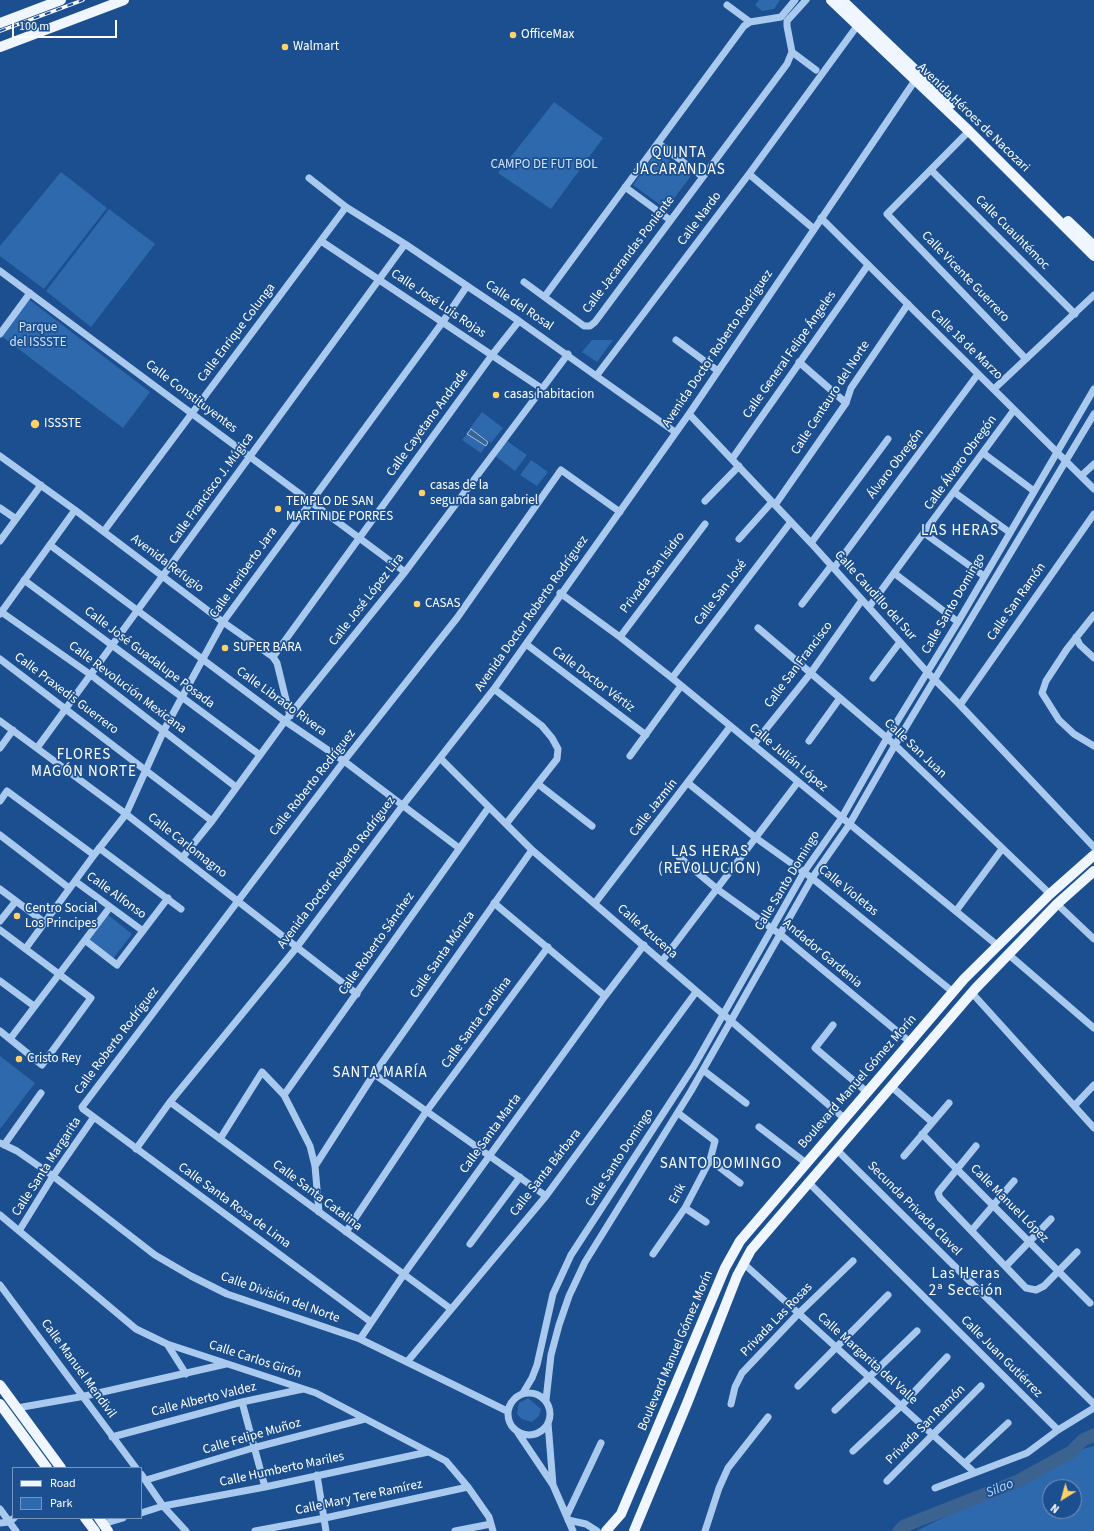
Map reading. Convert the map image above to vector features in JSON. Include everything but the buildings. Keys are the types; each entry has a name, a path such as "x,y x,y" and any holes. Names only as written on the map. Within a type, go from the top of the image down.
{"main road":[{"path":"0,23 61,0"},
{"path":"0,47 124,0"},
{"name":"Avenida Héroes de Nacozari","path":"831,0 860,22 1094,246"},
{"name":"Avenida Héroes de Nacozari","path":"842,0 860,22"},
{"name":"Avenida Héroes de Nacozari","path":"918,77 969,131 1094,256"},
{"name":"Boulevard Manuel Gómez Morín","path":"606,1531 621,1514 732,1254 750,1227 953,992 997,945 1050,894 1094,855"},
{"name":"Boulevard Manuel Gómez Morín","path":"634,1531 743,1263 760,1238 972,993 1057,904 1094,871"},
{"path":"809,1159 824,1165"},
{"path":"0,1385 60,1467"},
{"path":"0,1404 46,1467"},
{"path":"86,1519 94,1531"}],"street":[{"path":"524,282 545,296 744,26 750,22 781,17 795,0"},
{"path":"806,0 787,21 787,26 792,52 816,70"},
{"path":"727,5 750,22"},
{"name":"Calle Nardo","path":"597,375 749,174 860,22"},
{"name":"Calle Jacarandas Poniente","path":"545,296 584,326 590,326 787,64 792,52"},
{"name":"Avenida Doctor Roberto Rodríguez","path":"136,1149 170,1102 297,947 403,805 494,689 560,593 620,512 689,414 918,77"},
{"path":"931,170 969,131"},
{"path":"658,143 703,177"},
{"name":"Calle Vicente Guerrero","path":"931,170 887,212 1026,359"},
{"name":"Calle Cuauhtémoc","path":"931,170 1075,314"},
{"path":"749,174 814,229"},
{"name":"Calle del Rosal","path":"309,178 346,207 405,244 568,354 675,432"},
{"path":"625,187 670,220"},
{"name":"Calle Enrique Colunga","path":"104,531 346,207"},
{"name":"Calle 18 de Marzo","path":"821,218 1094,489"},
{"name":"Calle José Luis Rojas","path":"321,241 541,388"},
{"name":"Calle Francisco J. Múgica","path":"37,748 251,457 405,244"},
{"name":"Calle General Felipe Ángeles","path":"732,459 868,265"},
{"name":"Calle Constituyentes","path":"0,270 192,412 404,572"},
{"name":"Calle Heriberto Jara","path":"26,948 94,854 126,814 180,697 222,622 309,501 442,323 467,286"},
{"path":"0,334 30,292"},
{"path":"994,389 1094,295"},
{"name":"Calle Centauro del Norte","path":"739,539 773,504 846,403 851,388 908,304"},
{"name":"Calle Cayetano Andrade","path":"273,657 492,355 519,321"},
{"path":"676,340 718,371"},
{"name":"Calle José López Lira","path":"182,858 212,821 288,718 404,572 568,354"},
{"path":"799,362 846,403"},
{"name":"Álvaro Obregón","path":"802,604 832,567 978,374"},
{"name":"Calle Santo Domingo","path":"523,1393 532,1378 537,1365 553,1294 571,1255 694,1066 804,872 841,819 887,738 928,673 1009,532 1094,389"},
{"name":"Calle Álvaro Obregón","path":"869,607 1014,410"},
{"name":"Calle Caudillo del Sur","path":"689,414 739,466 790,523 811,543 928,673 1094,847"},
{"name":"Calle Santo Domingo","path":"546,1400 551,1354 572,1289 585,1262 678,1113 812,878 849,825 895,745 1094,414"},
{"path":"811,543 888,439"},
{"path":"983,453 1034,491"},
{"name":"Avenida Refugio","path":"0,456 104,531 222,622 273,657"},
{"path":"1082,476 1094,464"},
{"path":"705,501 739,466"},
{"name":"Calle Roberto Rodríguez","path":"82,1108 237,900 457,618 561,470 620,512"},
{"path":"0,541 40,485"},
{"path":"954,492 1009,532"},
{"path":"0,508 16,519"},
{"path":"0,612 75,510"},
{"name":"Calle San Ramón","path":"960,705 1094,514"},
{"name":"Calle San José","path":"672,678 790,523"},
{"name":"Privada San Isidro","path":"620,637 705,524"},
{"path":"924,533 984,576"},
{"name":"Calle Librado Rivera","path":"50,544 202,658 288,718 459,848"},
{"path":"894,573 958,622"},
{"name":"Calle José Guadalupe Posada","path":"24,580 260,755"},
{"name":"Calle Julián López","path":"560,593 620,637 730,727 754,744 841,819 997,945"},
{"name":"Calle San Francisco","path":"754,744 810,674 862,600"},
{"name":"Calle Revolución Mexicana","path":"0,612 91,675 236,787"},
{"path":"1094,615 1076,637 1046,681 1042,693 1059,720 1074,734 1094,746"},
{"name":"Calle San Juan","path":"758,628 810,674 895,745 1050,894"},
{"path":"1076,637 1080,645 1094,658"},
{"path":"873,678 900,642"},
{"name":"Calle Doctor Vértiz","path":"526,644 646,735"},
{"path":"273,657 277,664 288,718"},
{"name":"Calle Praxedis Guerrero","path":"0,659 212,821"},
{"path":"630,756 681,686"},
{"path":"494,689 542,726 552,738 558,749 557,759 506,824"},
{"path":"809,741 840,698"},
{"name":"Calle Carlomagno","path":"0,721 126,814 357,994"},
{"name":"Calle Jazmín","path":"596,903 730,727"},
{"path":"0,748 13,730"},
{"name":"Calle Azucena","path":"440,758 532,850 596,903 723,1016 844,1118"},
{"path":"662,961 798,782"},
{"name":"Calle Violetas","path":"688,783 756,838 812,878 953,992"},
{"path":"538,784 592,826"},
{"path":"0,801 7,791 94,854"},
{"name":"Calle Roberto Sánchez","path":"284,1095 489,807"},
{"path":"0,835 69,888"},
{"path":"99,848 181,909"},
{"path":"956,911 1002,849"},
{"name":"Calle Santa Mónica","path":"315,1166 374,1074 532,850"},
{"name":"Andador Gardenia","path":"679,857 717,889 781,934 910,1042"},
{"name":"Calle Alfonso","path":"75,881 143,932"},
{"path":"0,889 44,922"},
{"path":"86,941 117,965 168,898"},
{"path":"0,921 16,901"},
{"path":"494,903 605,996"},
{"path":"1057,904 1094,939"},
{"path":"10,1039 34,1006 86,941 110,907"},
{"path":"0,930 92,998 42,1065 0,1031"},
{"name":"Calle Santa Marta","path":"360,1339 404,1274 605,996 644,945"},
{"name":"Calle Santa Carolina","path":"346,1232 426,1112 548,947"},
{"path":"1008,954 1094,1028"},
{"path":"0,981 34,1006"},
{"name":"Calle Santa Bárbara","path":"407,1362 546,1196 696,992"},
{"path":"972,993 1075,1105 1094,1128"},
{"path":"833,1025 815,1048 867,1092"},
{"path":"703,1070 746,1103"},
{"path":"220,1139 262,1072 284,1095 310,1146 315,1166 319,1212"},
{"path":"374,1074 546,1196"},
{"path":"1075,1105 1094,1085"},
{"path":"892,1087 932,1122"},
{"path":"2,1144 41,1094"},
{"name":"Calle Santa Catalina","path":"170,1102 451,1309"},
{"path":"904,1156 949,1103"},
{"name":"Calle Santa Rosa de Lima","path":"82,1108 371,1322"},
{"name":"Erik","path":"654,1254 685,1208 710,1160 715,1141 678,1113"},
{"name":"Calle Santa Margarita","path":"19,1231 53,1176 94,1117"},
{"path":"759,1128 809,1159"},
{"name":"Calle Manuel López","path":"922,1134 1090,1303"},
{"name":"Calle División del Norte","path":"2,1144 17,1151 53,1176 155,1255 191,1276 226,1294 360,1339 507,1411"},
{"path":"976,1146 938,1193 940,1198 1026,1288 1036,1290 1044,1286 1077,1252"},
{"name":"Secunda Privada Clavel","path":"837,1150 1094,1404"},
{"path":"710,1160 740,1183"},
{"path":"470,1244 520,1177"},
{"path":"972,1230 1014,1181"},
{"name":"Calle Juan Gutiérrez","path":"808,1182 1058,1430"},
{"path":"685,1208 706,1222"},
{"name":"Calle Carlos Girón","path":"0,1215 136,1329 167,1344 316,1393 450,1464 489,1517 492,1527"},
{"path":"1006,1266 1051,1219"},
{"name":"Privada Las Rosas","path":"731,1404 735,1387 742,1373 798,1314 853,1261"},
{"name":"Calle Margarita del Valle","path":"743,1263 974,1472"},
{"name":"Calle Manuel Mendivil","path":"0,1285 85,1396 112,1437 135,1467"},
{"path":"798,1386 888,1295"},
{"path":"835,1410 917,1331"},
{"path":"167,1344 186,1374"},
{"path":"852,1451 902,1406 947,1357"},
{"path":"17,1408 85,1396 186,1374 227,1363"},
{"name":"Privada San Ramón","path":"887,1481 981,1386"},
{"name":"Calle Alberto Valdez","path":"112,1437 242,1402 304,1389"},
{"path":"553,1485 548,1423 550,1412 546,1400 539,1395 531,1392 523,1393 513,1400 507,1411 508,1419 511,1427 518,1433 553,1485 573,1531"},
{"path":"242,1402 265,1487"},
{"path":"934,1488 1027,1453 1058,1430 1094,1408"},
{"path":"705,1531 718,1488 728,1468 768,1417"},
{"name":"Calle Felipe Muñoz","path":"143,1477 365,1419"},
{"path":"518,1433 526,1436 535,1435 543,1430 548,1423"},
{"path":"965,1463 1008,1423"},
{"path":"568,1518 601,1443"},
{"name":"Calle Humberto Mariles","path":"142,1512 163,1506 265,1487 428,1452"},
{"path":"317,1475 326,1531"},
{"path":"143,1477 163,1506 186,1531"},
{"name":"Calle Mary Tere Ramírez","path":"256,1531 325,1518 468,1487"},
{"path":"0,1509 12,1520 16,1531"},
{"path":"568,1518 586,1524 596,1531"},
{"path":"104,1524 120,1519"},
{"path":"0,1523 12,1520"},
{"path":"455,1531 492,1527"}],"green space":[{"path":"759,0 780,0 774,9 762,11 755,5"},
{"name":"CAMPO DE FUT BOL","path":"554,102 603,138 551,209 498,173"},
{"path":"657,151 691,176 666,209 633,185"},
{"path":"61,172 107,208 44,289 0,256 0,246"},
{"path":"109,209 155,244 91,327 46,291"},
{"name":"Parque del ISSSTE","path":"27,298 150,392 123,428 0,335"},
{"path":"592,340 613,340 597,362 582,352"},
{"path":"482,412 503,428 491,443 470,428"},
{"path":"467,434 486,446 481,453 462,440"},
{"path":"507,441 527,455 515,471 494,455"},
{"path":"531,460 548,472 537,486 520,475"},
{"path":"107,914 132,934 112,960 87,940"},
{"path":"0,1056 35,1083 0,1129"},
{"path":"528,1398 541,1409 539,1416 532,1422 522,1419 517,1414 519,1403"},
{"path":"1094,1446 1094,1531 916,1531 1086,1448"}],"shaded area":[{"path":"471,429 488,442 486,446 467,434"}],"waterway":[{"name":"Silao","path":"899,1531 904,1526 1018,1481 1071,1452 1083,1440 1094,1435"}],"railway":[{"path":"0,31 83,0"}],"place":[{"name":"OfficeMax","path":"513,35"},
{"name":"Walmart","path":"285,47"},
{"name":"casas habitacion","path":"496,395"},
{"name":"ISSSTE","path":"35,424"},
{"name":"casas de la segunda san gabriel","path":"422,493"},
{"name":"TEMPLO DE SAN MARTIN DE PORRES","path":"278,509"},
{"name":"CASAS","path":"417,604"},
{"name":"SUPER BARA","path":"225,648"},
{"name":"Centro Social Los Principes","path":"17,916"},
{"name":"Cristo Rey","path":"19,1059"}],"district":[{"name":"QUINTA JACARANDAS","path":"679,162"},
{"name":"LAS HERAS","path":"960,532"},
{"name":"FLORES MAGÓN NORTE","path":"84,764"},
{"name":"LAS HERAS (REVOLUCION)","path":"710,862"},
{"name":"SANTA MARÍA","path":"380,1074"},
{"name":"SANTO DOMINGO","path":"721,1165"},
{"name":"Las Heras 2ª Sección","path":"966,1284"}]}
